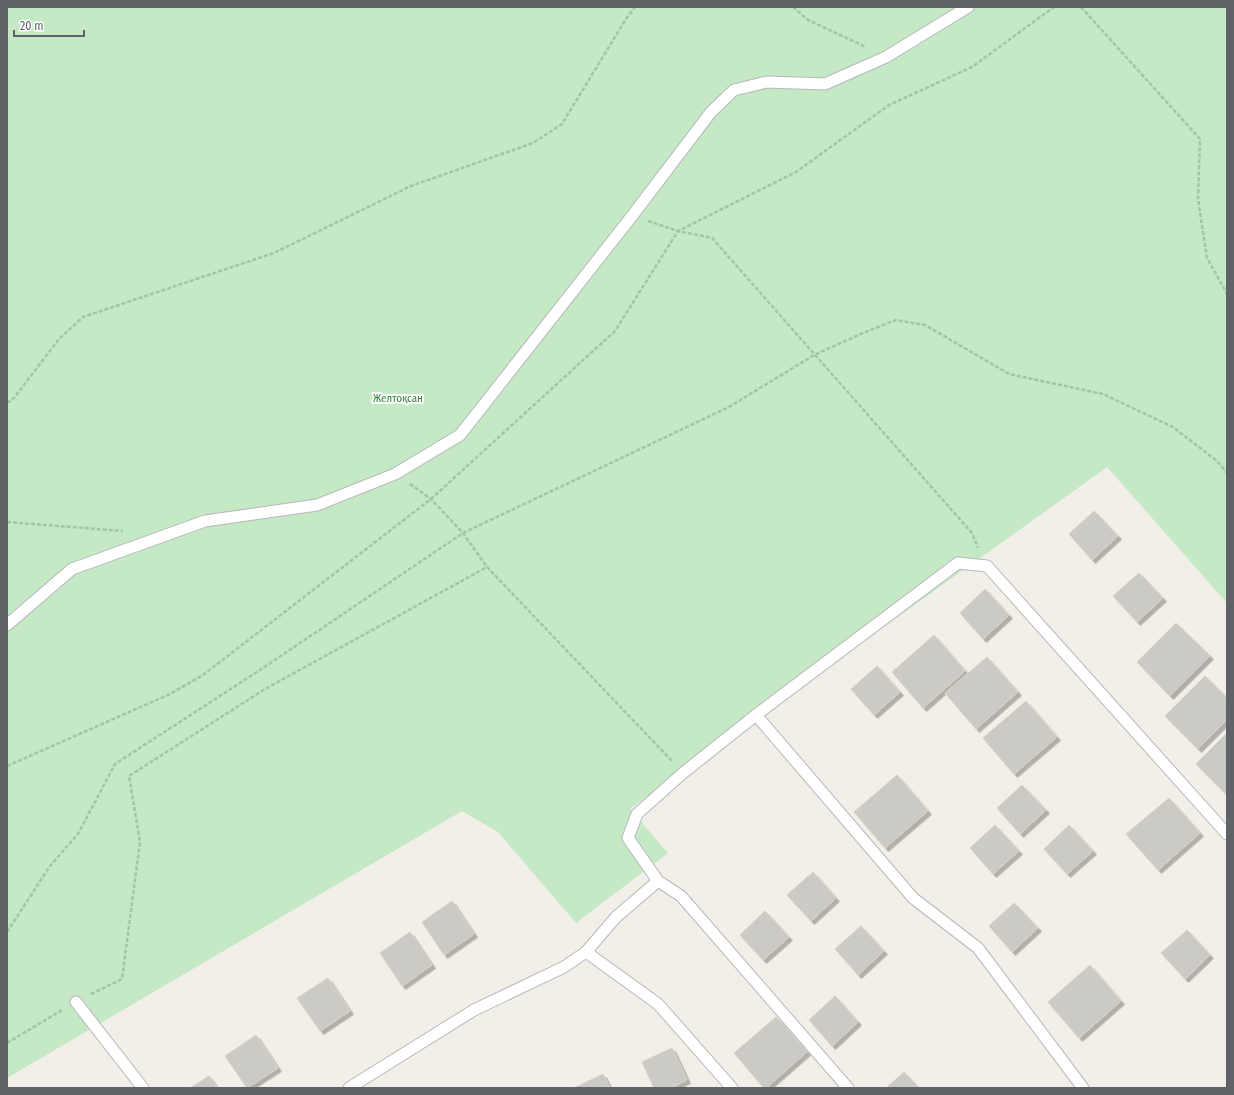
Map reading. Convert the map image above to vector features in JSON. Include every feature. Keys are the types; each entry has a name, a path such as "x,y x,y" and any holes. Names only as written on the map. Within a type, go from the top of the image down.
{"lane":[{"path":"7,625 72,569 205,521 317,505 395,474 460,435 632,216 711,112 734,90 767,82 825,84 886,57 968,7"},
{"path":"848,1088 681,896 658,881 628,838 636,814 683,773 756,715 958,563 987,566 1227,834"},
{"path":"756,715 913,898 978,948 1083,1088"},
{"path":"350,1088 474,1010 564,967 586,952 616,917 658,881"},
{"path":"586,952 658,1004 732,1088"},
{"path":"76,1002 143,1088"}],"path":[{"path":"7,403 14,398 59,339 83,317 274,253 411,186 533,143 562,124 626,19 635,7"},
{"path":"793,7 808,20 886,57"},
{"path":"7,766 170,694 203,676 431,499 615,330 678,231 796,172 889,105 972,67 1054,7"},
{"path":"1081,7 1200,139 1198,199 1207,258 1227,294"},
{"path":"632,216 678,231 712,238 972,533 987,566"},
{"path":"7,932 50,866 78,834 114,764 260,670 463,533 729,407 814,355 896,320 925,325 1009,374 1103,394 1173,427 1217,461 1227,473"},
{"path":"395,474 431,499 463,533 487,567 683,773"},
{"path":"7,522 129,532"},
{"path":"7,1043 76,1002 122,979 140,842 129,776 265,688 487,567"}],"green space":[{"name":"Желтоқсан","path":"7,7 1227,7 1227,603 1107,467 630,809 668,853 576,923 498,832 462,811 7,1078"}],"building":[{"path":"1094,511 1118,536 1092,560 1069,534"},
{"path":"1139,573 1163,598 1137,622 1113,596"},
{"path":"985,589 1009,615 983,639 960,613"},
{"path":"1176,623 1210,656 1170,696 1137,662"},
{"path":"934,635 965,671 923,708 892,672"},
{"path":"987,657 1018,692 976,729 945,693"},
{"path":"877,666 900,692 874,715 851,689"},
{"path":"1205,676 1227,698 1227,720 1198,749 1165,716"},
{"path":"1026,701 1057,737 1014,774 983,738"},
{"path":"1227,733 1227,795 1196,764"},
{"path":"897,775 928,811 885,848 854,812"},
{"path":"1022,785 1046,810 1020,834 997,808"},
{"path":"1169,798 1200,833 1158,870 1126,834"},
{"path":"995,825 1019,851 993,874 970,848"},
{"path":"1069,825 1093,851 1067,874 1044,849"},
{"path":"813,872 836,898 811,921 787,895"},
{"path":"452,901 474,934 444,955 422,922"},
{"path":"1014,903 1038,928 1012,952 989,926"},
{"path":"765,911 789,937 763,960 740,935"},
{"path":"861,926 884,951 858,975 835,949"},
{"path":"1187,930 1210,955 1185,979 1161,953"},
{"path":"410,932 432,965 402,986 380,953"},
{"path":"1090,965 1121,1001 1079,1038 1048,1002"},
{"path":"328,978 350,1011 320,1031 297,998"},
{"path":"835,996 858,1022 832,1046 809,1020"},
{"path":"776,1017 807,1052 766,1088 764,1088 734,1053"},
{"path":"256,1035 278,1068 247,1088 225,1056"},
{"path":"672,1048 687,1080 671,1088 654,1088 642,1062"},
{"path":"904,1072 919,1088 886,1088"},
{"path":"603,1074 610,1088 574,1088"},
{"path":"209,1076 217,1088 190,1088"}]}
